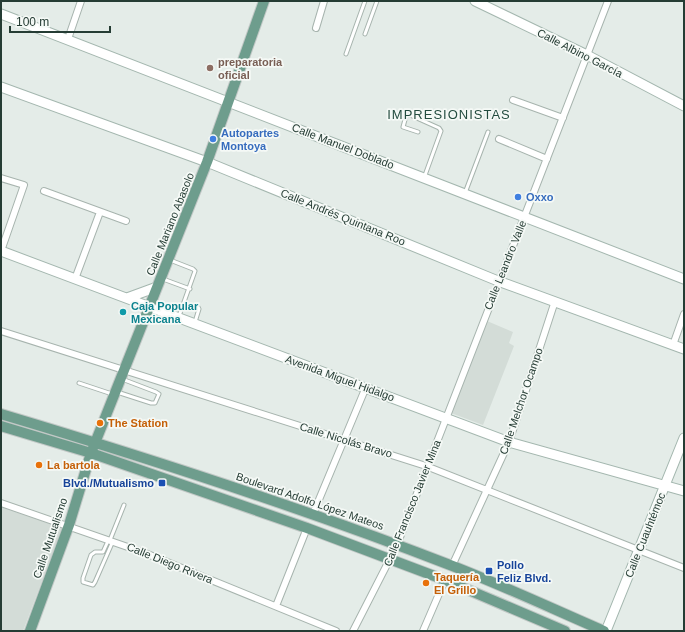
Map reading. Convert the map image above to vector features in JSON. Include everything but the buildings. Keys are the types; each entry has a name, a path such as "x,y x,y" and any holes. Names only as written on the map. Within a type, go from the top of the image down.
{"main road":[{"name":"Calle Mariano Abasolo","path":"91,453 207,162 227,101 264,1"},
{"name":"Calle Albino García","path":"475,1 587,55 684,106"},
{"name":"Calle Manuel Doblado","path":"1,14 684,279"},
{"name":"Calle Andrés Quintana Roo","path":"1,87 207,162 498,281 684,349"},
{"name":"Avenida Miguel Hidalgo","path":"1,251 446,417 509,442 684,491"},
{"path":"127,298 159,282"},
{"name":"Boulevard Adolfo López Mateos","path":"1,414 95,442 313,514 452,566 605,631"},
{"path":"1,426 91,453 307,528 445,580 565,631"},
{"name":"Calle Cuauhtémoc","path":"605,631 640,550 684,438"},
{"name":"Calle Mutualismo","path":"30,631 69,525 91,453"}],"street":[{"path":"68,39 81,1"},
{"path":"316,28 324,1"},
{"name":"Calle Leandro Valle","path":"446,417 498,281 548,159 608,1"},
{"path":"513,100 563,118"},
{"path":"499,139 548,159"},
{"path":"1,178 24,185 1,251"},
{"path":"44,191 126,221"},
{"path":"75,279 100,212"},
{"name":"Calle Melchor Ocampo","path":"452,566 509,442 555,301"},
{"path":"672,345 684,314"},
{"name":"Calle Nicolás Bravo","path":"1,331 122,374 343,439 426,466 684,568"},
{"path":"313,514 366,387"},
{"name":"Calle Francisco Javier Mina","path":"353,631 391,559 446,417"},
{"name":"Calle Diego Rivera","path":"1,504 111,540 336,631"},
{"path":"276,606 307,528"},
{"path":"423,631 445,580"}],"lane":[{"path":"346,54 365,1"},
{"path":"365,34 377,1"},
{"path":"418,132 403,127 402,124 406,116 410,116 439,128 441,131 424,178"},
{"path":"465,193 488,132"},
{"path":"168,260 195,271 186,302 178,318"},
{"path":"159,282 190,289"},
{"path":"194,323 199,309 198,307"},
{"path":"79,383 151,404 155,403 159,394 122,374"},
{"path":"108,548 103,552 95,552 91,555 83,582 88,585 93,585 96,582 124,505"}],"shaded area":[{"path":"487,321 513,332 509,343 514,346 483,425 451,413"},
{"path":"1,507 62,528 23,631 1,631"}],"place":[{"name":"preparatoria oficial","path":"210,68"},
{"name":"Autopartes Montoya","path":"213,139"},
{"name":"Oxxo","path":"518,197"},
{"name":"Caja Popular Mexicana","path":"123,312"},
{"name":"The Station","path":"100,423"},
{"name":"La bartola","path":"39,465"},
{"name":"Blvd./Mutualismo","path":"162,483"},
{"name":"Pollo Feliz Blvd.","path":"489,571"},
{"name":"Taquería El Grillo","path":"426,583"}],"district":[{"name":"IMPRESIONISTAS","path":"449,114"}]}
